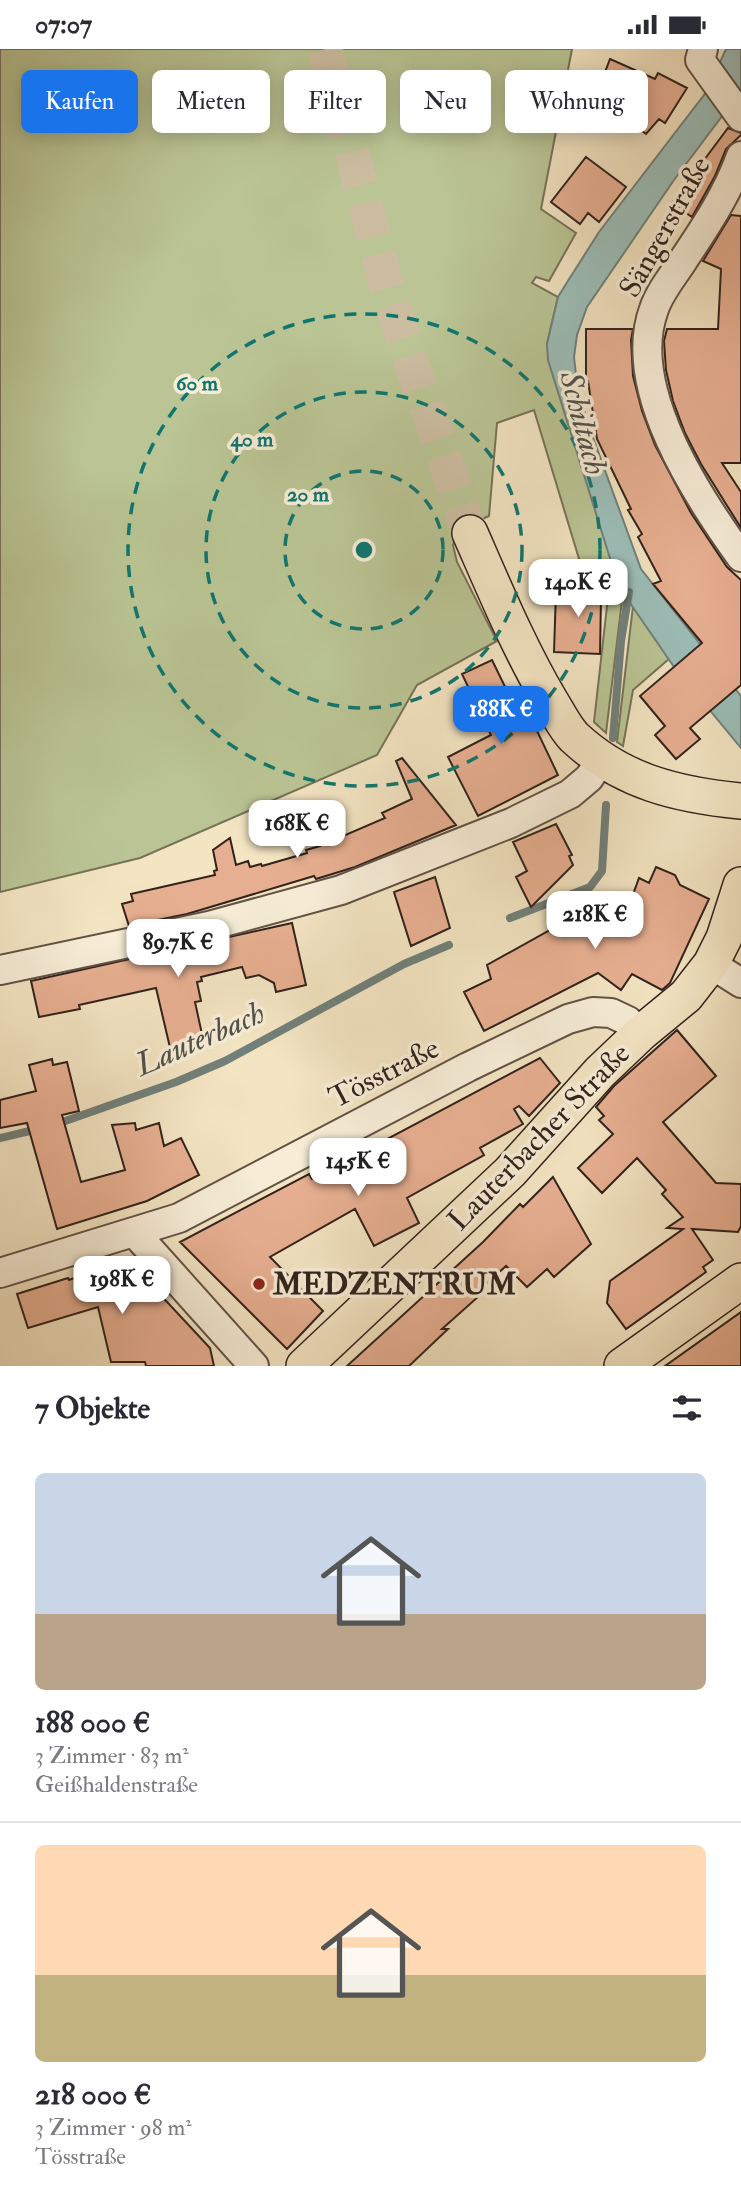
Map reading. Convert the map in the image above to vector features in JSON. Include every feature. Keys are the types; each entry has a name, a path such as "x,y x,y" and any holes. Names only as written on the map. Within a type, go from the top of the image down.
{"main road":[{"path":"470,533 528,663 572,735 601,760 661,789 696,797 741,801"},
{"name":"Lauterbacher Straße","path":"304,1366 510,1172 600,1072 686,996 711,964 724,938 741,885"},
{"path":"622,1366 741,1281"}],"street":[{"path":"703,49 700,60 741,117"},
{"name":"Sängerstraße","path":"741,156 736,184 654,308 646,341 654,396 680,462 741,557"},
{"path":"0,970 209,926 341,890 511,823 570,794 589,778 601,760"},
{"path":"711,964 741,983"},
{"name":"Tösstraße","path":"0,1273 178,1218 468,1067 568,1019 593,1012 611,1013 628,1021 641,1033"},
{"path":"134,1232 254,1366"}],"green space":[{"path":"0,49 572,49 568,70 505,70 505,133 556,133 541,209 576,233 549,281 536,277 532,283 558,297 547,344 619,587 623,592 606,733 594,722 608,597 600,568 583,572 534,410 497,423 489,516 460,529 453,545 457,562 497,641 417,685 377,755 140,858 0,892"},
{"path":"633,606 670,658 633,690 623,746 617,742"}],"water":[{"name":"Schiltach","path":"726,49 741,49 741,90 674,180 587,307 577,335 574,357 577,384 588,424 641,569 741,696 741,748 674,667 619,587 548,360 547,344 558,297 599,232 707,91"}],"building":[{"path":"610,59 635,70 606,70"},
{"path":"658,73 687,88 665,123 659,119 648,132 648,76 655,79"},
{"path":"728,128 741,135 726,149 715,176 692,217 672,203"},
{"path":"586,157 626,187 599,222 588,213 580,224 551,202"},
{"path":"731,215 741,216 741,463 722,463 741,492 741,528 685,433 673,401 666,370 664,341 667,329 718,329 721,269 703,261"},
{"path":"586,329 633,329 633,376 655,445 691,513 727,567 741,580 741,685 690,728 700,739 676,759 655,735 665,726 640,696 702,643 653,584 661,581 638,537 642,534 628,510 631,509 597,439 586,381"},
{"path":"595,577 601,597 600,654 554,652 556,591"},
{"path":"492,660 511,699 519,693 558,775 478,816 448,757 491,735 462,674"},
{"path":"402,758 456,825 355,867 316,879 314,876 187,914 129,926 122,904 133,901 131,894 215,875 214,871 217,870 213,850 230,838 236,865 248,861 250,867 262,866 307,853 306,850 320,846 317,837 339,830 341,837 385,818 382,813 412,799 396,761"},
{"path":"556,824 572,855 569,856 573,865 531,907 516,877 527,871 513,842"},
{"path":"656,867 675,875 680,885 709,899 670,983 662,990 632,974 621,990 598,973 484,1031 464,992 491,979 487,965 586,910 616,929 620,920 623,922 639,878 649,883"},
{"path":"435,877 450,928 411,946 394,892"},
{"path":"292,923 306,985 276,992 274,983 259,975 246,978 242,967 201,977 202,981 197,982 201,1001 195,1002 205,1048 172,1056 156,988 39,1017 31,981"},
{"path":"677,1030 716,1076 663,1122 716,1183 741,1184 741,1226 738,1232 692,1229 713,1260 703,1267 706,1272 626,1329 607,1303 610,1281 683,1229 667,1228 683,1217 662,1194 666,1190 637,1158 602,1193 578,1168 613,1134 599,1120 604,1116 596,1107 614,1086"},
{"path":"540,1058 560,1083 529,1116 519,1106 514,1109 523,1124 480,1148 484,1155 407,1198 419,1223 374,1246 355,1209 270,1257 323,1311 287,1349 180,1242 309,1174 312,1179"},
{"path":"52,1059 53,1065 67,1062 79,1111 62,1115 81,1182 125,1170 112,1125 135,1123 136,1130 159,1123 164,1146 181,1138 199,1175 147,1201 57,1229 27,1123 0,1128 0,1100 36,1091 29,1065"},
{"path":"553,1177 591,1244 554,1277 547,1269 527,1287 506,1266 476,1293 479,1296 442,1329 448,1329 409,1366 347,1366 483,1242 520,1204 523,1207"},
{"path":"127,1259 210,1348 214,1366 146,1366 145,1362 111,1362 98,1307 28,1328 17,1294 68,1278 69,1280"},
{"path":"741,1312 741,1366 665,1366"}],"waterway":[{"name":"Lauterbach","path":"613,738 621,641 629,592"},
{"name":"Lauterbach","path":"510,918 590,887 602,871 606,805"},
{"name":"Lauterbach","path":"54,1125 176,1082 225,1061 404,964 449,945"},
{"name":"Lauterbach","path":"0,1138 38,1129"}],"tunnel":[{"path":"325,49 391,303 470,533"}],"place":[{"name":"MEDZENTRUM","path":"259,1284"}]}
